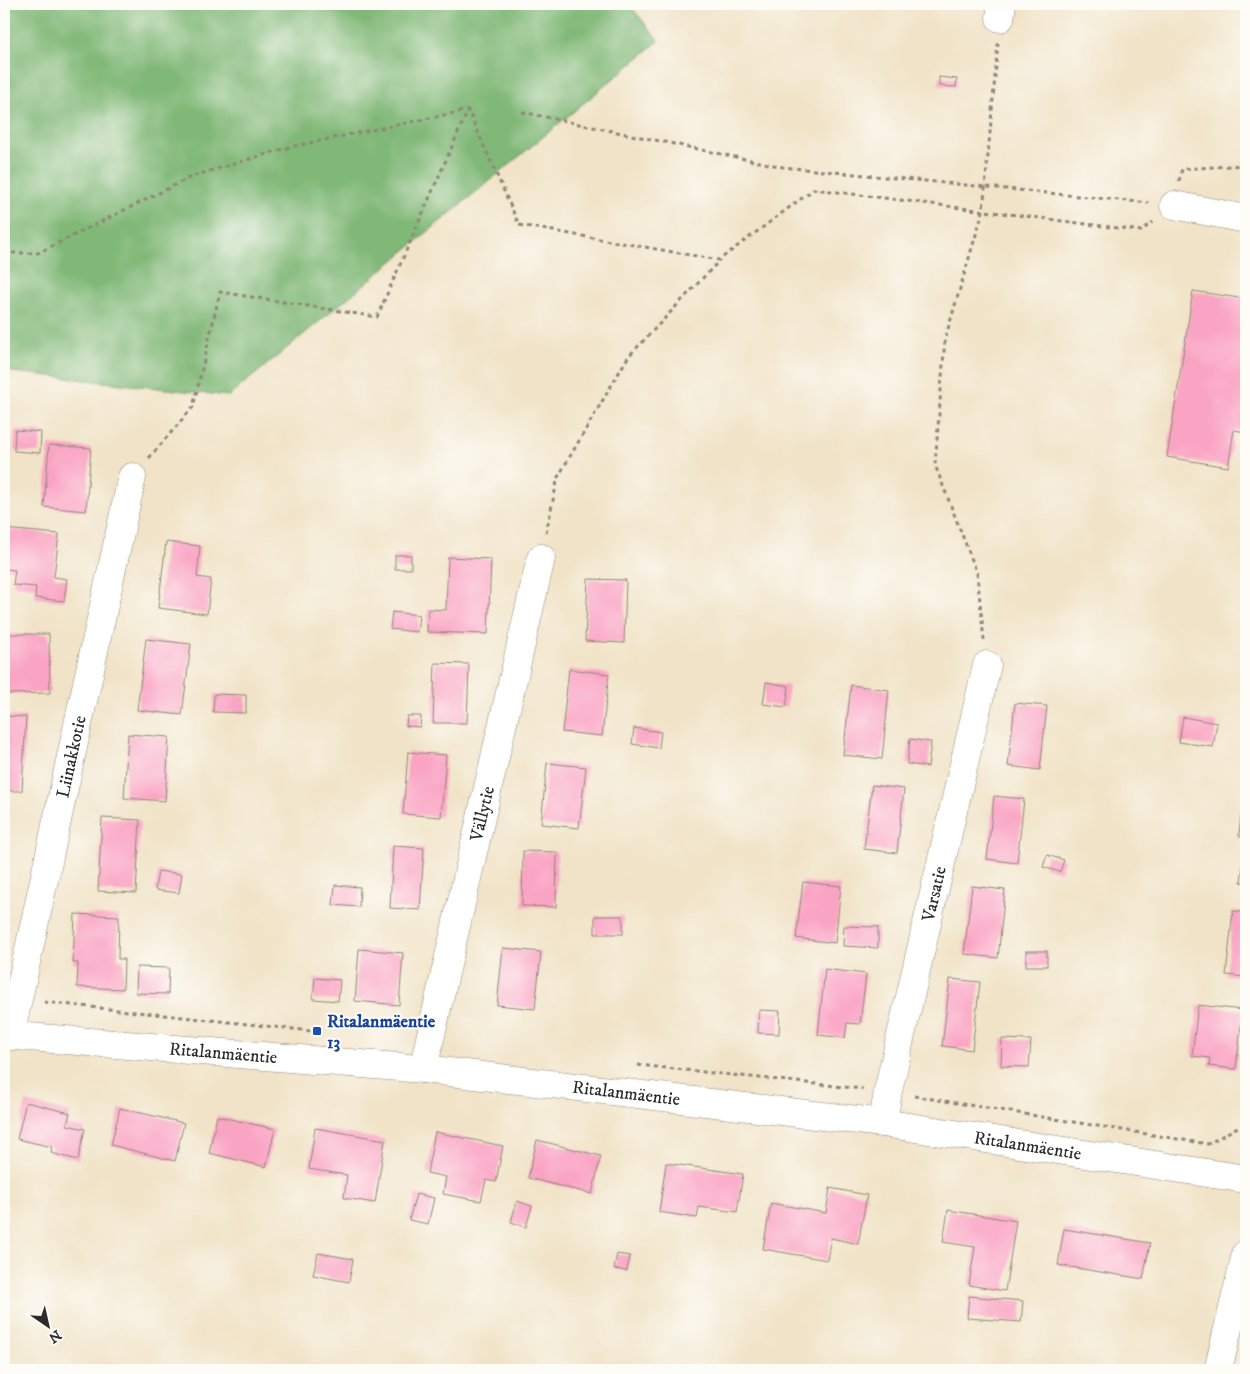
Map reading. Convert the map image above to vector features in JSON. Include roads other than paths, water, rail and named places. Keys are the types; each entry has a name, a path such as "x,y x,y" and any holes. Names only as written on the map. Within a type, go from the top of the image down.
{"street":[{"path":"1174,205 1246,219"},
{"name":"Liinakkotie","path":"7,1036 132,477"},
{"name":"Vällytie","path":"424,1069 541,558"},
{"name":"Varsatie","path":"883,1123 888,1091 987,665"},
{"name":"Ritalanmäentie","path":"7,1036 424,1069 883,1123 1246,1179"},
{"path":"1218,1370 1246,1254"}],"place":[{"name":"Ritalanmäentie 13","path":"317,1031"}]}
